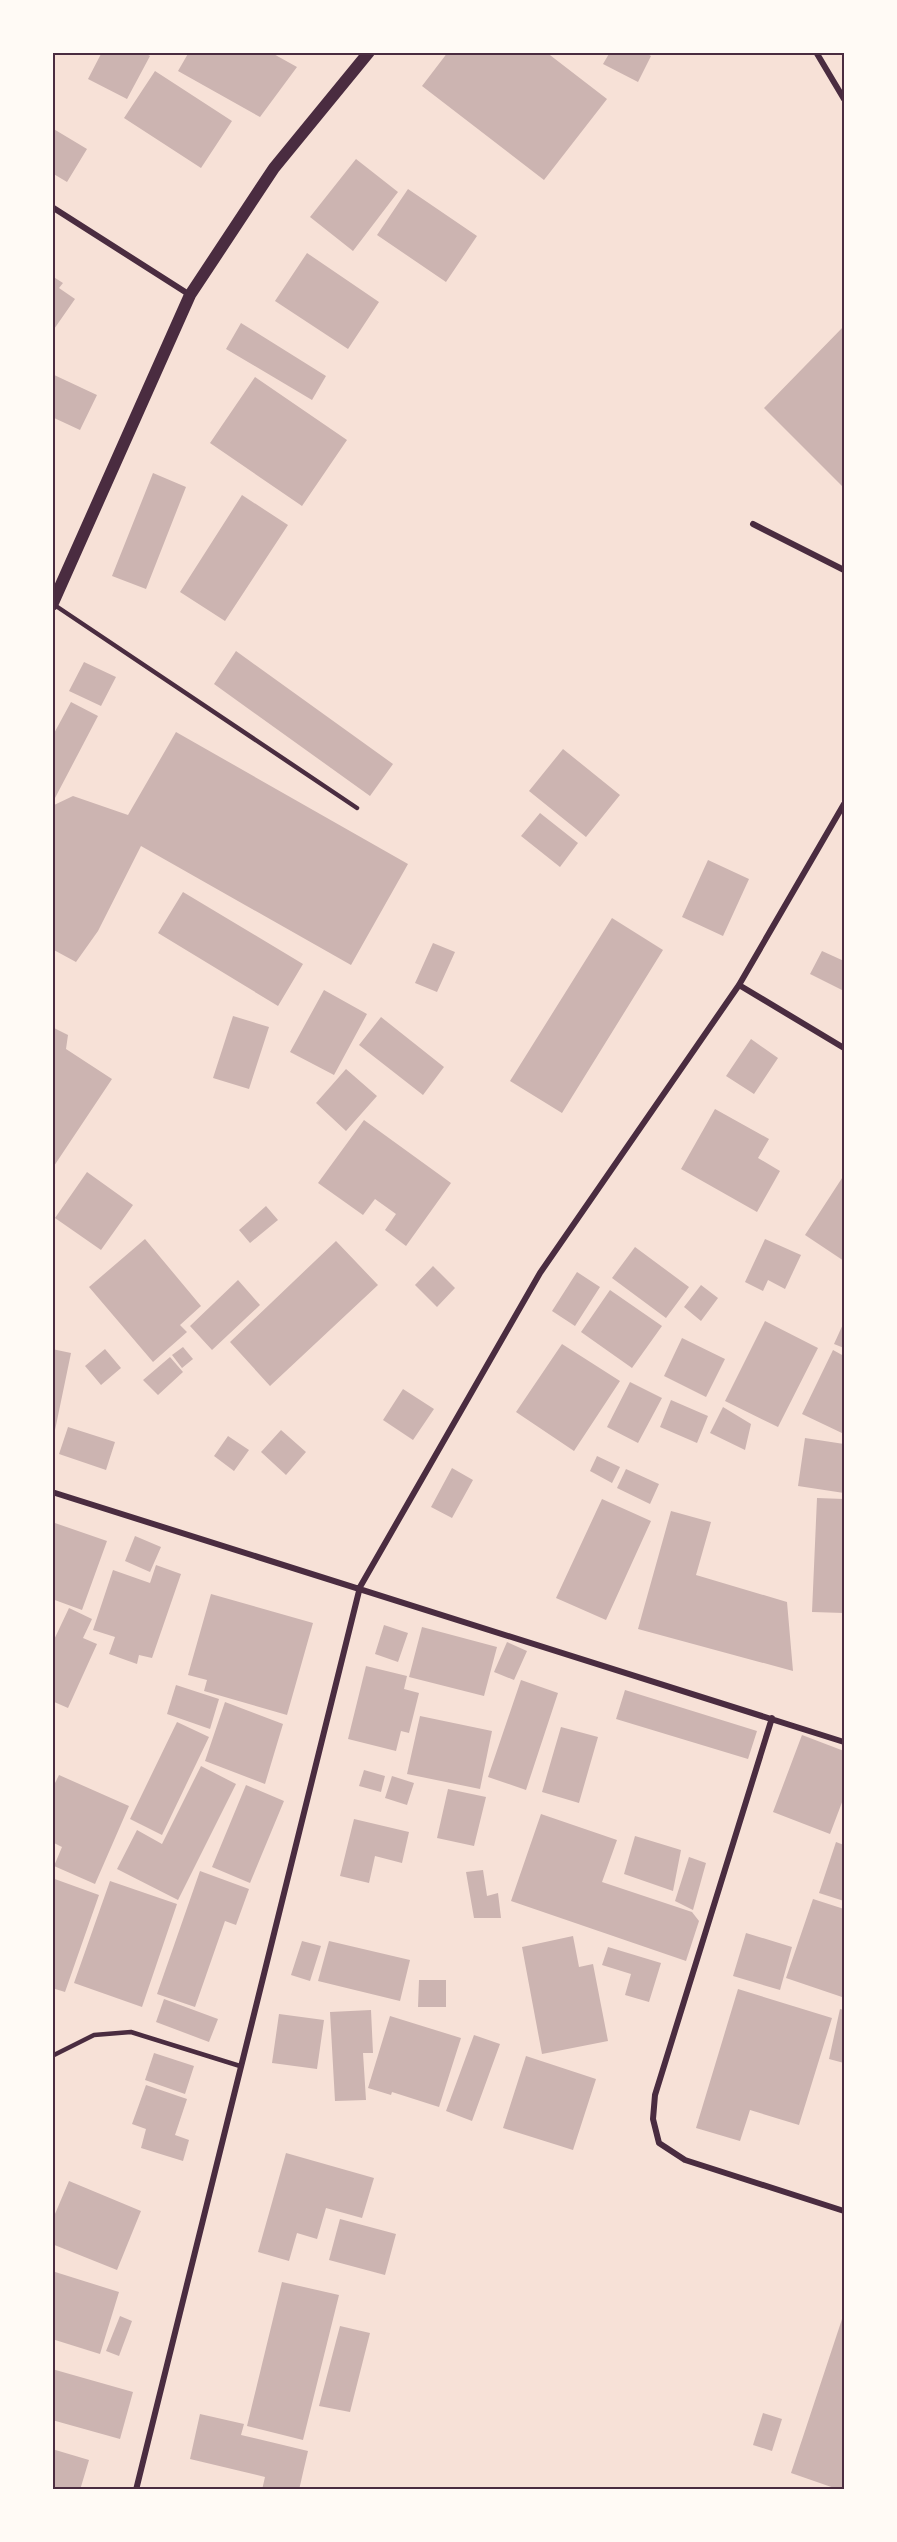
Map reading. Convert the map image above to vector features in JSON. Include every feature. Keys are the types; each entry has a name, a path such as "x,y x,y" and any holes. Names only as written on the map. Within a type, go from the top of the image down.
{"main road":[{"path":"53,605 190,295 274,168 369,52"}],"street":[{"path":"816,52 844,99"},
{"path":"52,207 190,295"},
{"path":"753,524 844,570"},
{"path":"135,2490 360,1587 540,1273 739,985 844,804"},
{"path":"739,985 844,1048"},
{"path":"52,1491 844,1742"},
{"path":"772,1718 655,2095 653,2119 659,2143 685,2160 844,2211"}],"lane":[{"path":"53,605 357,808"},
{"path":"52,2056 94,2035 131,2032 240,2066"}],"building":[{"path":"102,52 143,52 150,56 127,99 88,79"},
{"path":"189,52 270,52 297,67 260,117 178,71"},
{"path":"448,52 546,52 607,99 544,180 422,86"},
{"path":"610,52 644,52 651,56 638,82 603,64"},
{"path":"155,71 232,121 201,168 124,118"},
{"path":"52,128 87,149 67,182 52,173"},
{"path":"356,159 398,192 353,251 310,217"},
{"path":"408,189 477,236 446,282 377,235"},
{"path":"307,253 379,302 348,349 275,301"},
{"path":"52,276 63,283 59,288 75,299 52,332"},
{"path":"241,323 326,376 312,400 226,349"},
{"path":"844,326 844,488 764,408"},
{"path":"52,374 97,395 80,430 52,417"},
{"path":"255,377 347,440 302,506 210,443"},
{"path":"153,473 186,487 146,589 112,576"},
{"path":"242,495 288,525 225,621 180,592"},
{"path":"236,651 393,764 370,796 214,684"},
{"path":"84,662 116,677 101,706 69,691"},
{"path":"71,702 98,716 55,798 52,796 52,737"},
{"path":"176,732 408,864 351,965 141,846 98,931 76,962 52,949 52,806 73,796 128,815"},
{"path":"563,749 620,795 586,837 529,791"},
{"path":"540,813 578,843 560,867 521,836"},
{"path":"708,860 749,879 723,936 682,917"},
{"path":"183,892 303,964 278,1006 158,933"},
{"path":"612,918 663,950 562,1113 510,1081"},
{"path":"433,943 455,952 437,992 415,983"},
{"path":"822,951 844,961 844,991 810,974"},
{"path":"324,990 367,1014 334,1075 290,1052"},
{"path":"233,1016 269,1027 249,1089 213,1078"},
{"path":"381,1017 444,1067 423,1095 359,1045"},
{"path":"52,1027 68,1035 66,1049 112,1079 52,1169"},
{"path":"751,1039 778,1058 754,1094 726,1076"},
{"path":"346,1069 377,1096 346,1131 316,1103"},
{"path":"715,1109 769,1139 758,1158 780,1171 757,1212 681,1169"},
{"path":"364,1120 451,1183 406,1246 385,1230 396,1214 375,1199 363,1215 318,1183"},
{"path":"87,1172 133,1205 101,1250 55,1218"},
{"path":"844,1175 844,1261 805,1235"},
{"path":"266,1206 278,1220 250,1243 239,1230"},
{"path":"145,1239 201,1306 180,1325 187,1332 153,1362 89,1287"},
{"path":"765,1239 801,1255 785,1289 768,1280 763,1291 745,1282"},
{"path":"336,1241 378,1285 270,1386 230,1342"},
{"path":"635,1247 689,1287 666,1318 612,1278"},
{"path":"433,1266 455,1288 437,1307 415,1285"},
{"path":"577,1272 600,1287 575,1326 552,1311"},
{"path":"238,1280 260,1305 212,1350 190,1326"},
{"path":"701,1285 718,1298 701,1321 684,1307"},
{"path":"610,1290 662,1326 632,1368 581,1332"},
{"path":"765,1321 818,1348 778,1427 725,1401"},
{"path":"844,1322 844,1348 834,1344"},
{"path":"682,1338 725,1359 706,1397 664,1376"},
{"path":"562,1344 620,1381 574,1451 516,1412"},
{"path":"183,1347 193,1359 182,1368 172,1355"},
{"path":"52,1349 71,1353 54,1435 52,1435"},
{"path":"105,1349 121,1368 101,1385 85,1366"},
{"path":"833,1350 844,1356 844,1434 802,1414"},
{"path":"170,1357 183,1372 158,1395 143,1380"},
{"path":"630,1382 662,1398 638,1443 607,1427"},
{"path":"403,1389 434,1409 413,1440 383,1420"},
{"path":"671,1400 708,1416 697,1443 660,1427"},
{"path":"723,1407 751,1424 745,1450 710,1433"},
{"path":"68,1427 115,1442 106,1470 59,1454"},
{"path":"281,1430 306,1452 286,1475 261,1452"},
{"path":"228,1436 249,1450 234,1471 214,1456"},
{"path":"805,1438 844,1444 844,1493 798,1486"},
{"path":"597,1456 620,1467 612,1483 590,1471"},
{"path":"452,1468 473,1480 452,1518 431,1507"},
{"path":"626,1469 659,1484 650,1504 617,1488"},
{"path":"817,1498 844,1499 844,1613 812,1612"},
{"path":"602,1499 651,1521 606,1620 556,1598"},
{"path":"671,1511 711,1522 696,1575 787,1602 793,1671 638,1629"},
{"path":"52,1522 107,1541 82,1610 52,1599"},
{"path":"135,1536 161,1547 150,1572 125,1561"},
{"path":"156,1565 181,1574 152,1658 139,1655 137,1664 109,1654 115,1637 93,1630 113,1570 150,1583"},
{"path":"211,1594 313,1623 287,1715 204,1691 207,1680 188,1675"},
{"path":"69,1608 92,1619 83,1638 97,1644 68,1708 52,1701 52,1644"},
{"path":"384,1625 408,1633 398,1662 375,1654"},
{"path":"422,1627 497,1647 484,1696 409,1677"},
{"path":"507,1642 527,1651 514,1680 494,1672"},
{"path":"366,1666 407,1676 404,1689 419,1693 409,1733 401,1731 396,1751 348,1739"},
{"path":"521,1680 558,1693 526,1790 488,1777"},
{"path":"176,1685 219,1699 210,1729 167,1714"},
{"path":"625,1690 757,1731 748,1759 616,1719"},
{"path":"225,1702 283,1724 265,1784 205,1761"},
{"path":"420,1716 492,1731 480,1789 407,1774"},
{"path":"177,1722 209,1737 162,1835 130,1819"},
{"path":"561,1727 598,1737 579,1803 542,1792"},
{"path":"802,1735 844,1751 844,1797 830,1834 773,1812"},
{"path":"201,1766 236,1784 178,1900 117,1869 137,1830 162,1844"},
{"path":"364,1770 385,1776 381,1792 359,1786"},
{"path":"59,1775 129,1806 95,1884 54,1866 62,1847 52,1842 52,1789"},
{"path":"392,1776 414,1783 407,1805 385,1798"},
{"path":"246,1785 284,1801 250,1883 212,1867"},
{"path":"448,1789 486,1797 474,1846 437,1838"},
{"path":"541,1814 617,1840 602,1882 692,1912 699,1921 686,1961 511,1901"},
{"path":"354,1819 409,1832 402,1863 375,1856 369,1883 340,1876"},
{"path":"635,1836 681,1850 673,1891 624,1874"},
{"path":"836,1842 844,1845 844,1901 819,1893"},
{"path":"689,1857 706,1863 693,1910 675,1901"},
{"path":"483,1870 487,1896 498,1893 501,1918 474,1918 466,1872"},
{"path":"200,1871 249,1889 236,1925 225,1921 195,2007 157,1994"},
{"path":"52,1878 99,1895 65,1992 52,1988"},
{"path":"110,1881 177,1904 142,2007 74,1983"},
{"path":"813,1899 844,1909 844,1991 842,1997 786,1978"},
{"path":"746,1933 792,1947 780,1990 733,1976"},
{"path":"573,1936 579,1967 593,1964 608,2041 542,2054 522,1947"},
{"path":"302,1941 321,1946 310,1981 291,1975"},
{"path":"329,1941 410,1960 400,2001 318,1981"},
{"path":"608,1947 661,1963 649,2002 625,1995 631,1974 602,1965"},
{"path":"419,1980 446,1980 446,2007 418,2007"},
{"path":"738,1989 832,2018 799,2125 750,2110 740,2141 696,2128"},
{"path":"164,1999 218,2019 209,2042 156,2022"},
{"path":"840,2009 844,2010 844,2063 829,2059"},
{"path":"371,2010 373,2053 363,2053 366,2100 335,2101 330,2012"},
{"path":"279,2014 324,2020 317,2069 272,2063"},
{"path":"390,2016 461,2038 439,2107 392,2092 391,2095 368,2088"},
{"path":"474,2035 500,2044 472,2121 446,2111"},
{"path":"154,2053 194,2066 185,2094 145,2080"},
{"path":"526,2056 596,2079 573,2150 503,2128"},
{"path":"146,2085 187,2099 175,2135 189,2140 183,2161 141,2148 146,2129 132,2124"},
{"path":"286,2153 374,2178 362,2218 326,2208 317,2239 297,2233 289,2261 258,2252"},
{"path":"69,2181 141,2211 117,2270 52,2244 52,2221"},
{"path":"340,2219 396,2234 385,2275 329,2260"},
{"path":"52,2271 119,2292 100,2354 52,2339"},
{"path":"282,2282 339,2295 303,2440 247,2426"},
{"path":"844,2313 844,2490 840,2490 791,2473"},
{"path":"120,2316 132,2321 119,2356 106,2351"},
{"path":"340,2326 370,2333 350,2412 319,2406"},
{"path":"52,2369 133,2392 120,2439 52,2420"},
{"path":"763,2413 782,2419 772,2451 753,2445"},
{"path":"200,2414 244,2424 241,2435 308,2451 299,2490 262,2490 265,2477 190,2459"},
{"path":"52,2449 89,2460 80,2490 52,2490"}]}
